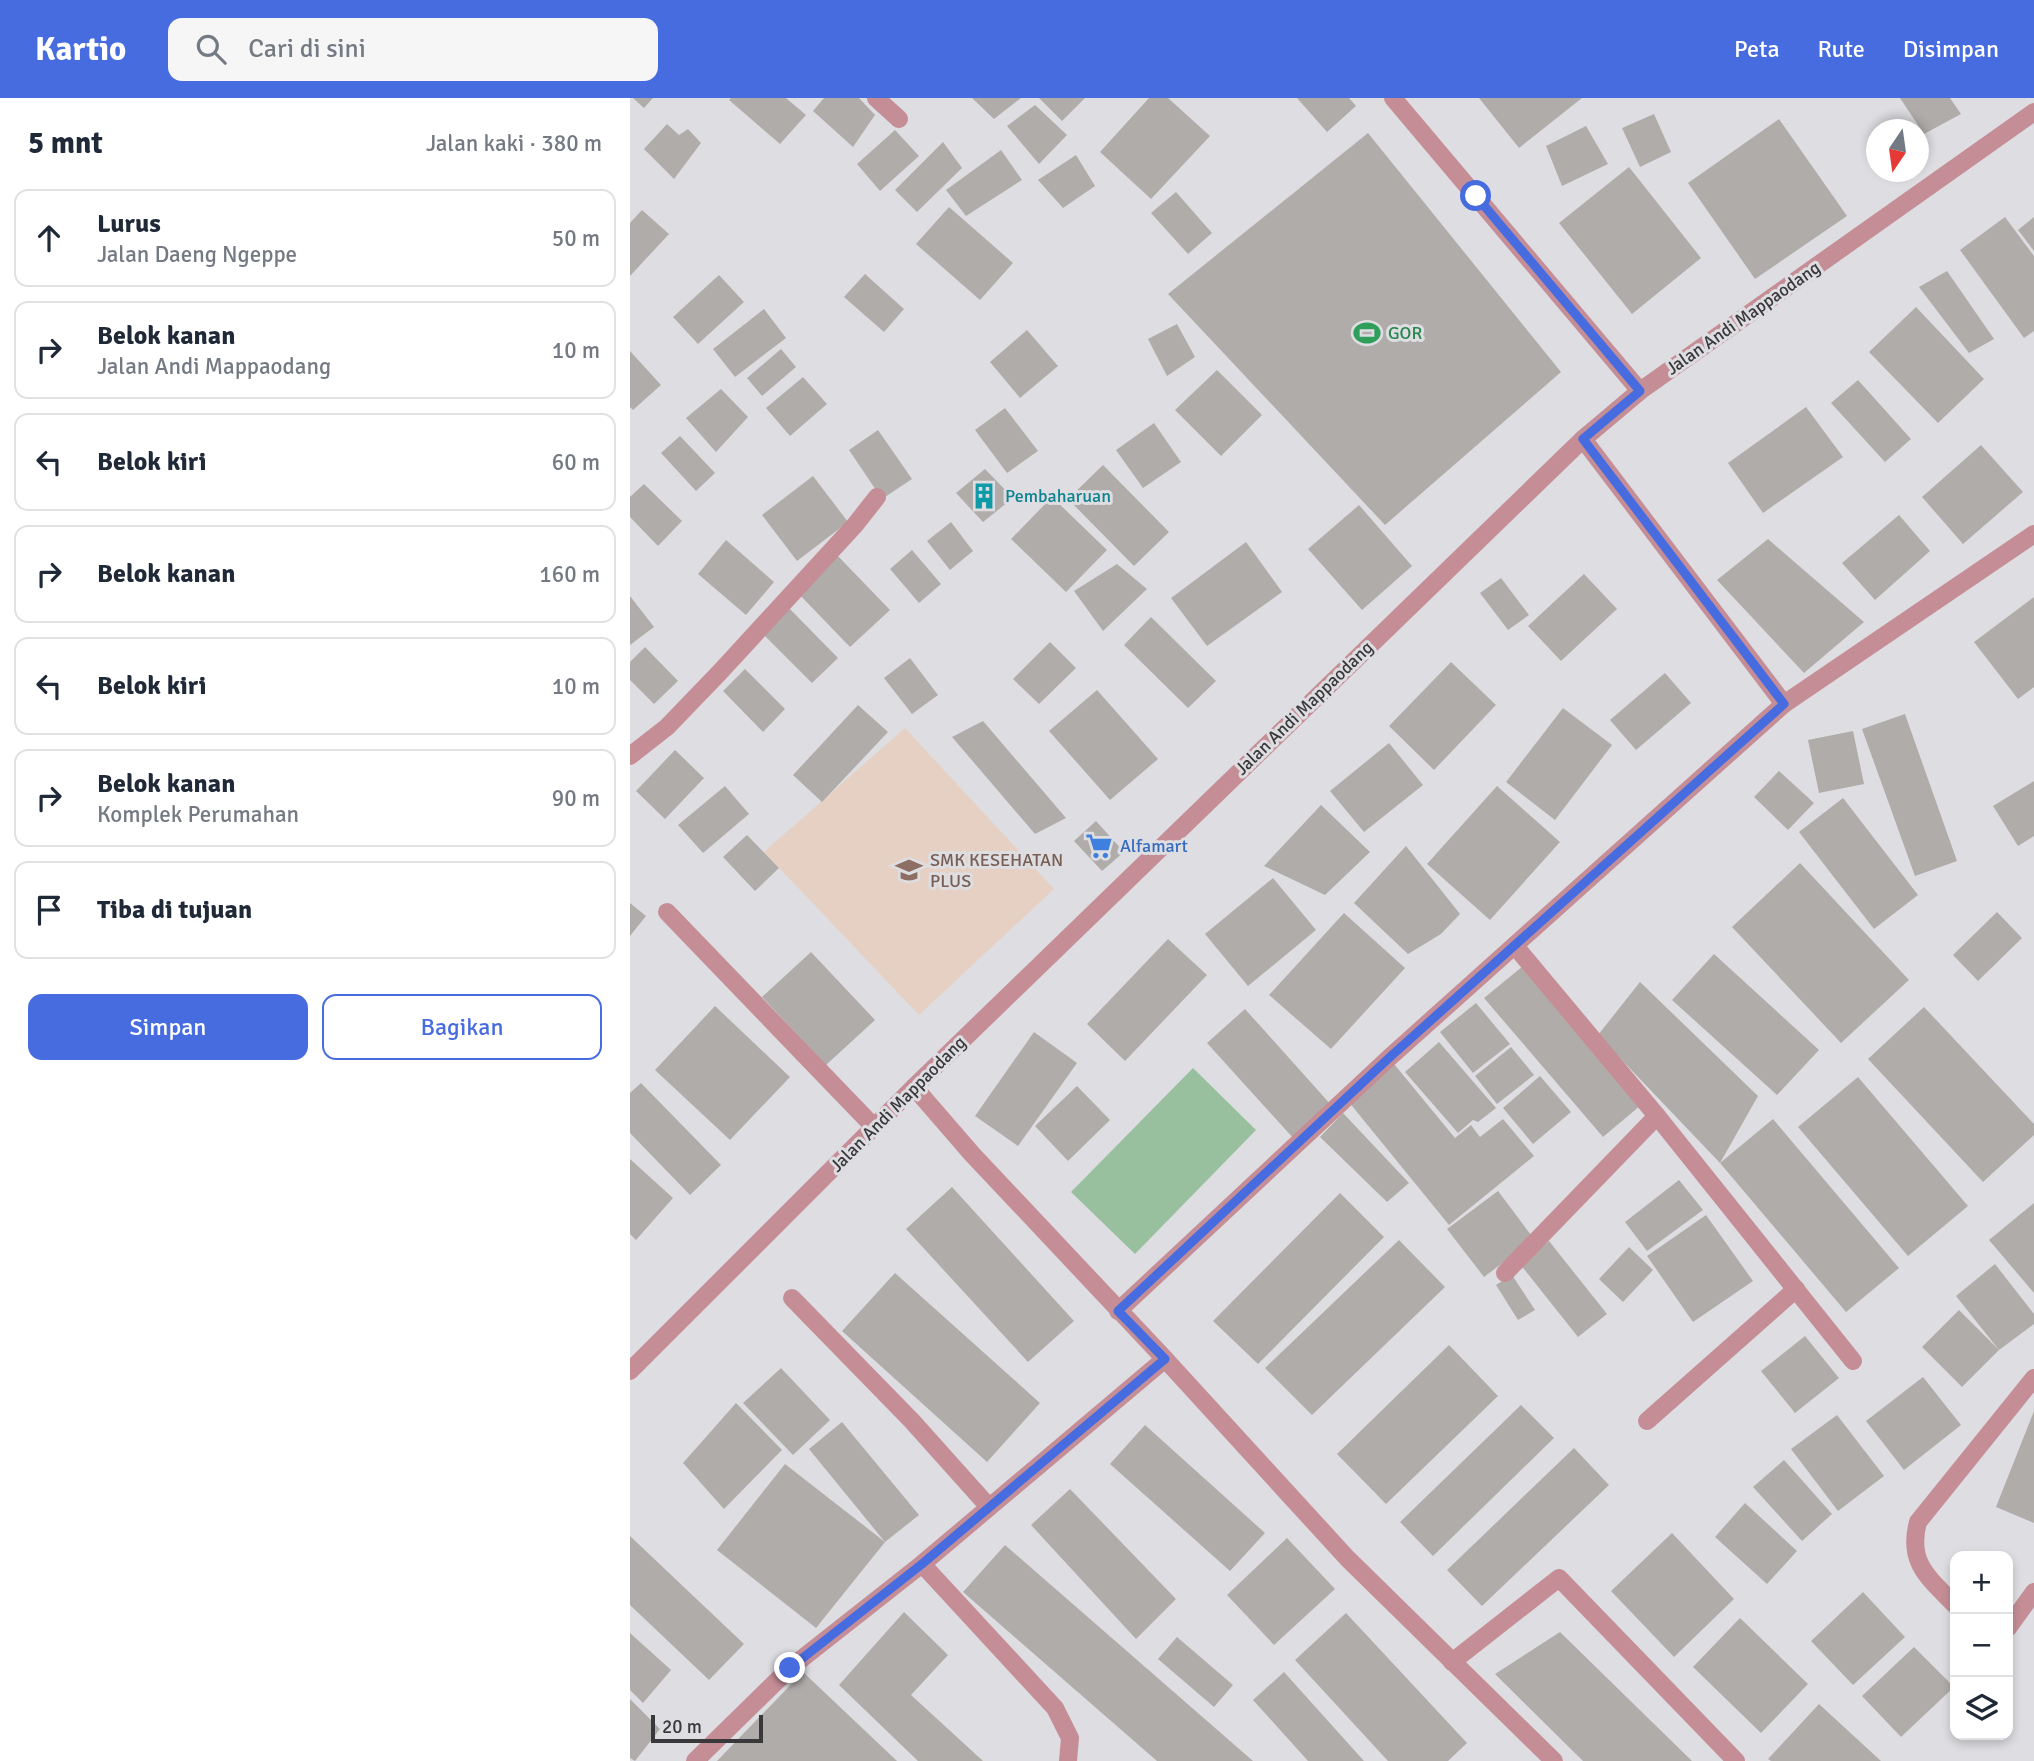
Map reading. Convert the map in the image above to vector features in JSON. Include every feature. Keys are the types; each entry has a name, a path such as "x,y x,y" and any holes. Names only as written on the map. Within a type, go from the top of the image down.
{"street":[{"path":"876,98 899,119"},
{"path":"1394,98 1640,391"},
{"name":"Jalan Andi Mappaodang","path":"630,1371 914,1087 1583,439 1640,391 2034,112"},
{"path":"1583,439 1784,704"},
{"path":"630,756 667,727 720,672 855,525 877,497"},
{"path":"1118,1311 1390,1057 1784,704 2034,534"},
{"path":"667,912 874,1127"},
{"path":"1516,946 1657,1116 1853,1361"},
{"path":"914,1087 972,1154 1347,1558 1554,1761"},
{"path":"1505,1273 1657,1116"},
{"path":"1647,1421 1796,1289"},
{"path":"792,1298 912,1421 989,1507"},
{"path":"695,1761 790,1668 922,1564 1165,1359"},
{"path":"1950,1600 1924,1574 1913,1539 1918,1522 2034,1378"},
{"path":"922,1564 1055,1708 1070,1738 1068,1761"},
{"path":"1452,1662 1559,1578 1736,1761"},
{"path":"2013,1621 2034,1592"}],"shaded area":[{"name":"SMK KESEHATAN PLUS","path":"905,728 1054,889 919,1015 764,852"}],"green space":[{"path":"1193,1068 1256,1130 1135,1254 1071,1192"}],"building":[{"path":"633,98 653,98 644,108"},
{"path":"786,98 806,115 780,144 729,100"},
{"path":"824,98 859,98 875,115 853,147 813,111"},
{"path":"972,98 1021,98 994,119"},
{"path":"1039,98 1085,98 1062,121"},
{"path":"1149,98 1168,98 1210,136 1151,199 1100,152"},
{"path":"1297,98 1349,98 1356,106 1327,132"},
{"path":"1479,98 1582,98 1519,148"},
{"path":"1900,98 1950,98 1961,114 1929,131 1929,119 1914,119"},
{"path":"1035,105 1067,135 1039,164 1007,126"},
{"path":"1654,114 1671,152 1640,167 1622,128"},
{"path":"1779,119 1847,216 1755,279 1688,183"},
{"path":"667,124 679,135 688,129 701,143 674,179 644,149"},
{"path":"1586,126 1608,164 1562,186 1546,146"},
{"path":"895,130 919,156 880,191 857,164"},
{"name":"GOR","path":"1368,133 1561,372 1385,525 1168,294"},
{"path":"943,142 962,168 917,212 895,190"},
{"path":"1001,150 1022,180 966,216 946,190"},
{"path":"1076,155 1095,186 1063,208 1038,180"},
{"path":"1629,167 1701,258 1632,314 1559,223"},
{"path":"1176,192 1212,233 1188,254 1151,213"},
{"path":"949,207 1013,263 980,300 916,244"},
{"path":"642,210 669,234 630,276 630,223"},
{"path":"2005,217 2034,256 2034,331 2024,338 1960,250"},
{"path":"2034,217 2034,251 2018,230"},
{"path":"1947,271 1994,339 1969,353 1919,287"},
{"path":"865,274 904,309 884,332 844,297"},
{"path":"719,275 744,302 698,344 673,317"},
{"path":"1916,307 1984,379 1938,423 1869,352"},
{"path":"764,309 786,338 735,377 713,349"},
{"path":"1177,324 1195,357 1167,376 1148,339"},
{"path":"1027,330 1058,366 1020,398 990,362"},
{"path":"781,349 796,367 762,396 747,378"},
{"path":"630,351 661,385 633,410 630,407"},
{"path":"1217,370 1262,415 1221,456 1175,410"},
{"path":"803,377 827,404 790,436 766,408"},
{"path":"1858,380 1911,439 1885,462 1831,403"},
{"path":"721,389 748,417 716,452 686,418"},
{"path":"1806,407 1843,457 1763,513 1728,463"},
{"path":"1005,408 1038,451 1007,473 975,430"},
{"path":"1154,423 1181,462 1143,488 1116,450"},
{"path":"878,430 912,479 882,499 849,450"},
{"path":"680,436 715,473 696,491 661,453"},
{"path":"1981,445 2023,492 1963,544 1922,497"},
{"path":"1103,465 1169,532 1134,566 1068,499"},
{"name":"Pembaharuan","path":"985,469 1013,498 983,522 956,493"},
{"path":"813,476 848,522 797,561 762,515"},
{"path":"644,484 682,521 658,546 630,517 630,497"},
{"path":"1052,497 1107,550 1066,592 1011,539"},
{"path":"1359,505 1412,566 1362,610 1308,549"},
{"path":"1899,515 1930,551 1875,600 1842,563"},
{"path":"951,522 973,551 950,570 927,541"},
{"path":"1768,539 1864,622 1804,673 1717,580"},
{"path":"726,540 774,582 746,615 698,574"},
{"path":"1246,542 1282,592 1207,646 1171,598"},
{"path":"912,550 941,584 919,603 890,569"},
{"path":"836,554 890,610 850,647 796,591"},
{"path":"1117,564 1147,589 1103,631 1074,591"},
{"path":"1584,574 1617,609 1561,661 1528,626"},
{"path":"1501,578 1529,615 1508,630 1480,593"},
{"path":"630,596 654,627 630,645"},
{"path":"2034,597 2034,687 2018,699 1974,642"},
{"path":"787,606 838,658 812,683 761,632"},
{"path":"1151,617 1216,681 1188,708 1124,645"},
{"path":"1050,642 1076,668 1039,704 1013,679"},
{"path":"645,647 678,681 654,704 630,680 630,662"},
{"path":"910,658 938,695 912,714 884,678"},
{"path":"1451,662 1496,705 1434,770 1389,726"},
{"path":"745,669 785,709 763,732 723,691"},
{"path":"1665,673 1691,703 1636,750 1610,720"},
{"path":"1097,690 1158,759 1110,800 1049,731"},
{"path":"858,705 888,732 822,802 793,775"},
{"path":"1563,708 1612,745 1555,820 1506,782"},
{"path":"1905,714 1957,861 1915,876 1862,729"},
{"path":"983,721 1066,818 1035,834 952,737"},
{"path":"1853,731 1864,784 1819,793 1808,740"},
{"path":"1389,743 1423,785 1364,832 1330,791"},
{"path":"675,750 704,778 665,819 636,791"},
{"path":"1779,771 1814,803 1788,830 1754,797"},
{"path":"2034,781 2034,836 2018,846 1993,806"},
{"path":"725,786 749,814 703,853 678,825"},
{"path":"1497,786 1560,842 1490,920 1427,864"},
{"path":"1843,798 1918,895 1874,929 1799,832"},
{"path":"1321,805 1370,852 1325,895 1264,866"},
{"name":"Alfamart","path":"1096,821 1124,852 1102,871 1074,841"},
{"path":"747,835 779,868 755,891 723,857"},
{"path":"1406,846 1460,914 1441,934 1408,954 1354,903"},
{"path":"1800,863 1909,980 1841,1043 1732,927"},
{"path":"1273,878 1316,930 1248,986 1205,934"},
{"path":"630,903 646,916 630,936"},
{"path":"1997,912 2022,938 1978,981 1953,955"},
{"path":"1344,913 1405,968 1331,1049 1269,995"},
{"path":"1168,939 1207,975 1125,1061 1087,1024"},
{"path":"811,952 875,1020 826,1065 762,997"},
{"path":"1714,954 1819,1050 1777,1095 1672,1000"},
{"path":"1523,966 1641,1105 1603,1137 1484,998"},
{"path":"1640,982 1758,1096 1720,1163 1598,1035"},
{"path":"1476,1003 1510,1044 1473,1073 1440,1032"},
{"path":"715,1006 790,1077 730,1140 655,1070"},
{"path":"1924,1007 2034,1124 2034,1135 1983,1182 1868,1059"},
{"path":"1245,1009 1332,1106 1294,1139 1207,1043"},
{"path":"1034,1032 1077,1063 1018,1146 975,1116"},
{"path":"1439,1042 1496,1108 1478,1122 1473,1120 1458,1133 1405,1072"},
{"path":"1511,1047 1534,1075 1497,1104 1475,1076"},
{"path":"1394,1064 1455,1138 1471,1125 1480,1137 1503,1119 1534,1156 1449,1225 1348,1101"},
{"path":"1540,1076 1571,1112 1533,1144 1503,1108"},
{"path":"1858,1077 1968,1206 1908,1256 1798,1127"},
{"path":"641,1083 721,1165 690,1195 630,1133 630,1093"},
{"path":"1077,1086 1110,1120 1068,1161 1035,1126"},
{"path":"1343,1113 1409,1183 1387,1202 1320,1137"},
{"path":"1773,1119 1899,1268 1846,1312 1720,1163"},
{"path":"630,1159 673,1198 636,1240 630,1234"},
{"path":"1679,1180 1703,1210 1647,1251 1625,1222"},
{"path":"952,1187 1074,1321 1028,1362 906,1229"},
{"path":"1498,1191 1534,1239 1484,1277 1447,1229"},
{"path":"1340,1193 1384,1237 1258,1364 1213,1321"},
{"path":"2034,1203 2034,1293 1989,1240"},
{"path":"1706,1215 1753,1281 1693,1322 1647,1256"},
{"path":"1399,1240 1445,1287 1312,1415 1265,1368"},
{"path":"1549,1241 1607,1314 1578,1337 1520,1264"},
{"path":"1629,1247 1653,1270 1623,1302 1599,1279"},
{"path":"1995,1264 2034,1314 2034,1324 1999,1350 1956,1296"},
{"path":"895,1273 1040,1403 987,1462 842,1331"},
{"path":"1512,1275 1535,1310 1518,1320 1496,1285"},
{"path":"1959,1310 1999,1350 1962,1387 1922,1347"},
{"path":"1805,1336 1839,1378 1795,1413 1761,1371"},
{"path":"1449,1345 1498,1396 1386,1504 1337,1454"},
{"path":"781,1368 830,1420 793,1455 743,1403"},
{"path":"1923,1377 1961,1425 1904,1470 1866,1421"},
{"path":"736,1403 782,1450 724,1509 683,1463"},
{"path":"1521,1405 1554,1438 1433,1556 1400,1522"},
{"path":"2034,1411 2034,1523 1996,1507"},
{"path":"1837,1415 1884,1476 1838,1511 1791,1449"},
{"path":"842,1422 919,1515 885,1542 809,1449"},
{"path":"1145,1425 1265,1533 1230,1571 1110,1464"},
{"path":"1574,1448 1609,1485 1482,1606 1447,1570"},
{"path":"1784,1460 1832,1514 1802,1541 1753,1487"},
{"path":"785,1464 885,1542 816,1628 717,1550"},
{"path":"1070,1489 1176,1599 1136,1639 1031,1525"},
{"path":"1745,1503 1797,1551 1767,1584 1715,1537"},
{"path":"1672,1533 1734,1599 1674,1657 1611,1591"},
{"path":"630,1536 744,1644 709,1680 630,1605"},
{"path":"1287,1538 1335,1589 1274,1645 1227,1595"},
{"path":"1005,1545 1253,1761 1157,1761 963,1592"},
{"path":"1863,1592 1905,1637 1853,1685 1811,1641"},
{"path":"904,1612 948,1655 911,1695 983,1761 918,1761 839,1685"},
{"path":"1346,1613 1467,1743 1448,1761 1388,1761 1295,1660"},
{"path":"1740,1618 1808,1684 1761,1733 1693,1667"},
{"path":"1560,1632 1692,1761 1583,1761 1495,1674"},
{"path":"630,1633 671,1670 643,1703 630,1690"},
{"path":"1177,1637 1233,1685 1214,1707 1158,1659"},
{"path":"1914,1647 1950,1683 1950,1691 1901,1737 1862,1696"},
{"path":"803,1672 897,1761 717,1761"},
{"path":"1284,1672 1364,1761 1308,1761 1253,1700"},
{"path":"630,1699 660,1729 635,1761 630,1758"},
{"path":"1819,1704 1881,1761 1768,1759"}],"place":[{"name":"GOR","path":"1367,333"},
{"name":"Pembaharuan","path":"984,496"},
{"name":"Alfamart","path":"1099,846"},
{"name":"SMK KESEHATAN PLUS","path":"909,870"}],"route":[{"path":"790,1668 922,1564 1165,1359 1118,1311 1390,1057 1784,704 1583,439 1640,391 1476,196"}]}
